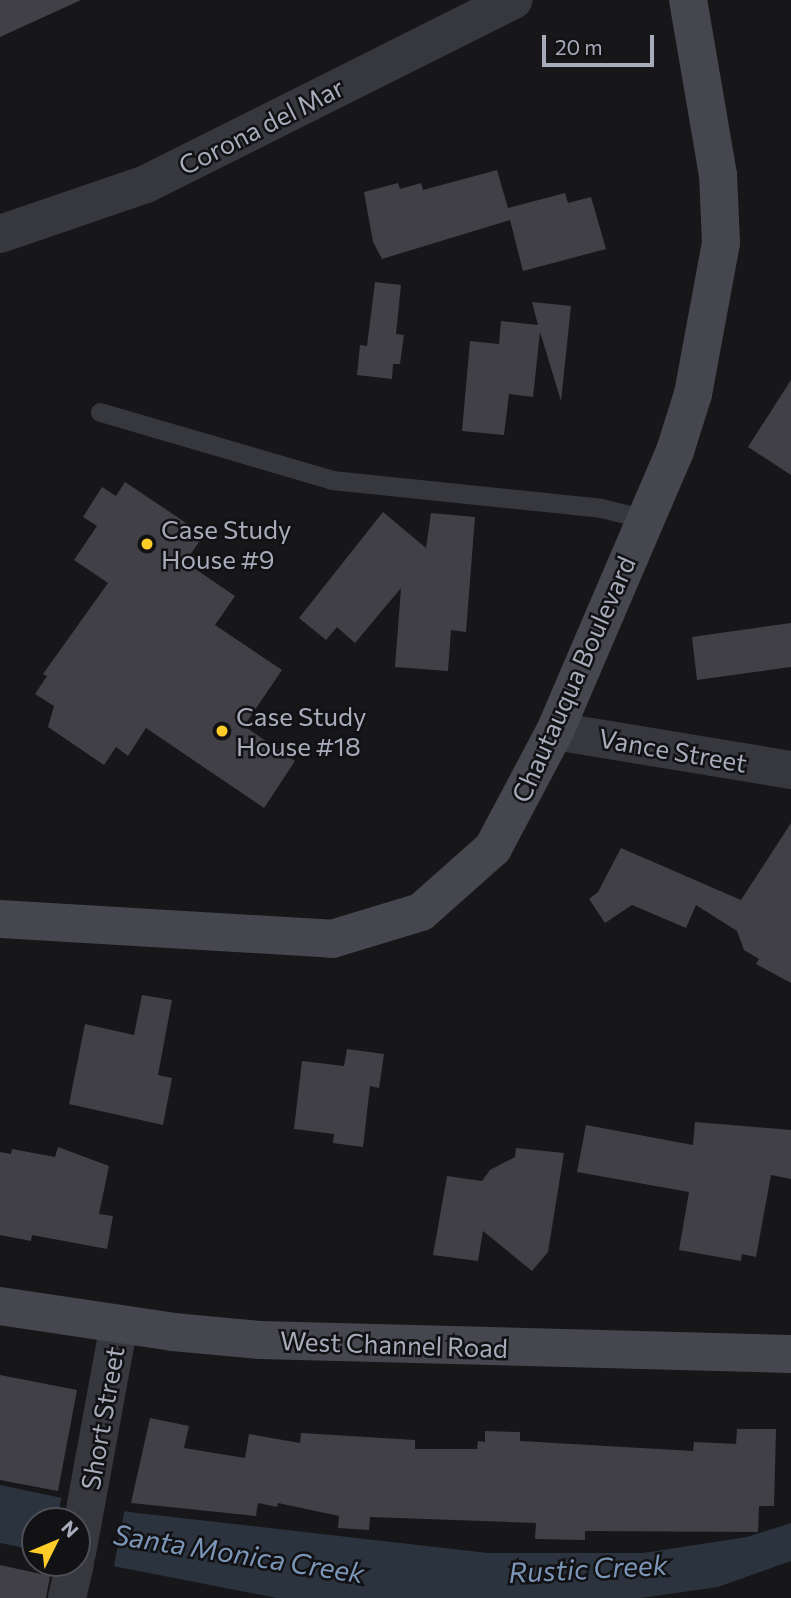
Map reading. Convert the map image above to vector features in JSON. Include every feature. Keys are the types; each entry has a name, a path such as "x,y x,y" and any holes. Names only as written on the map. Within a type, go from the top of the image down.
{"street":[{"name":"Corona del Mar","path":"0,234 146,184 513,0"},
{"name":"Chautauqua Boulevard","path":"0,919 331,939 386,926 421,912 493,848 555,731 642,517 675,451 693,394 721,243 718,175 688,0"},
{"name":"Vance Street","path":"555,731 791,770"},
{"name":"West Channel Road","path":"0,1306 119,1325 260,1340 791,1354"},
{"name":"Short Street","path":"85,1507 119,1325"}],"lane":[{"path":"100,412 332,480 601,508 642,517"}],"water":[{"path":"0,1485 129,1512 488,1553 643,1553 747,1537 791,1523 791,1561 718,1587 641,1598 277,1598 91,1562 91,1507 21,1507 21,1547 0,1543"}],"pier":[{"path":"62,1494 125,1508 113,1571 91,1566 91,1507 60,1507"}],"building":[{"path":"0,0 81,0 0,37"},
{"path":"497,170 508,208 565,193 568,203 591,197 606,249 523,271 510,220 382,259 373,242 364,192 398,183 400,189 421,183 423,190"},
{"path":"375,282 401,285 396,334 404,335 400,364 393,364 392,379 357,375 360,345 367,346"},
{"path":"532,302 571,306 561,401 540,332 533,397 509,394 504,435 462,431 470,341 499,344 501,321 538,325"},
{"path":"791,380 791,475 748,447"},
{"path":"125,482 204,535 185,562 235,596 215,625 282,670 244,726 295,761 264,808 146,728 128,756 116,747 104,765 48,727 54,706 35,694 47,676 43,674 108,583 74,560 97,526 83,517 102,487 116,496"},
{"path":"383,512 426,548 431,513 475,517 466,632 451,630 448,671 395,667 401,588 355,643 337,627 326,640 299,618"},
{"path":"791,623 791,667 697,680 692,637"},
{"path":"791,823 791,983 756,964 759,959 744,950 737,931 696,905 686,928 632,905 605,923 589,899 598,892 621,848 741,900"},
{"path":"142,995 172,1000 158,1075 172,1078 163,1125 69,1104 85,1024 134,1035"},
{"path":"347,1049 384,1054 379,1088 370,1086 363,1147 333,1143 334,1134 294,1129 302,1061 344,1066"},
{"path":"695,1122 791,1130 791,1179 771,1175 756,1257 742,1254 741,1261 679,1250 689,1192 577,1172 586,1125 693,1145"},
{"path":"58,1147 109,1166 99,1214 113,1216 107,1249 32,1235 31,1241 0,1235 0,1152 11,1154 12,1149 55,1157"},
{"path":"516,1148 564,1153 548,1252 532,1271 483,1231 478,1261 433,1255 447,1176 482,1181 490,1170 515,1157"},
{"path":"0,1375 77,1390 58,1491 0,1480"},
{"path":"150,1418 189,1426 184,1448 245,1458 249,1434 300,1443 301,1433 415,1440 415,1449 477,1449 478,1441 485,1442 485,1431 520,1432 520,1441 693,1451 694,1442 736,1444 737,1429 776,1429 774,1506 759,1506 758,1532 585,1531 585,1540 535,1539 536,1523 370,1517 369,1530 338,1528 339,1516 278,1503 277,1507 258,1503 256,1516 131,1503"},
{"path":"0,1565 21,1570 21,1577 50,1577 46,1598 0,1598"}],"place":[{"name":"Case Study House #9","path":"147,544"},
{"name":"Case Study House #18","path":"222,731"}],"water label":[{"name":"Santa Monica Creek","path":"239,1553"},
{"name":"Rustic Creek","path":"588,1568"}]}
